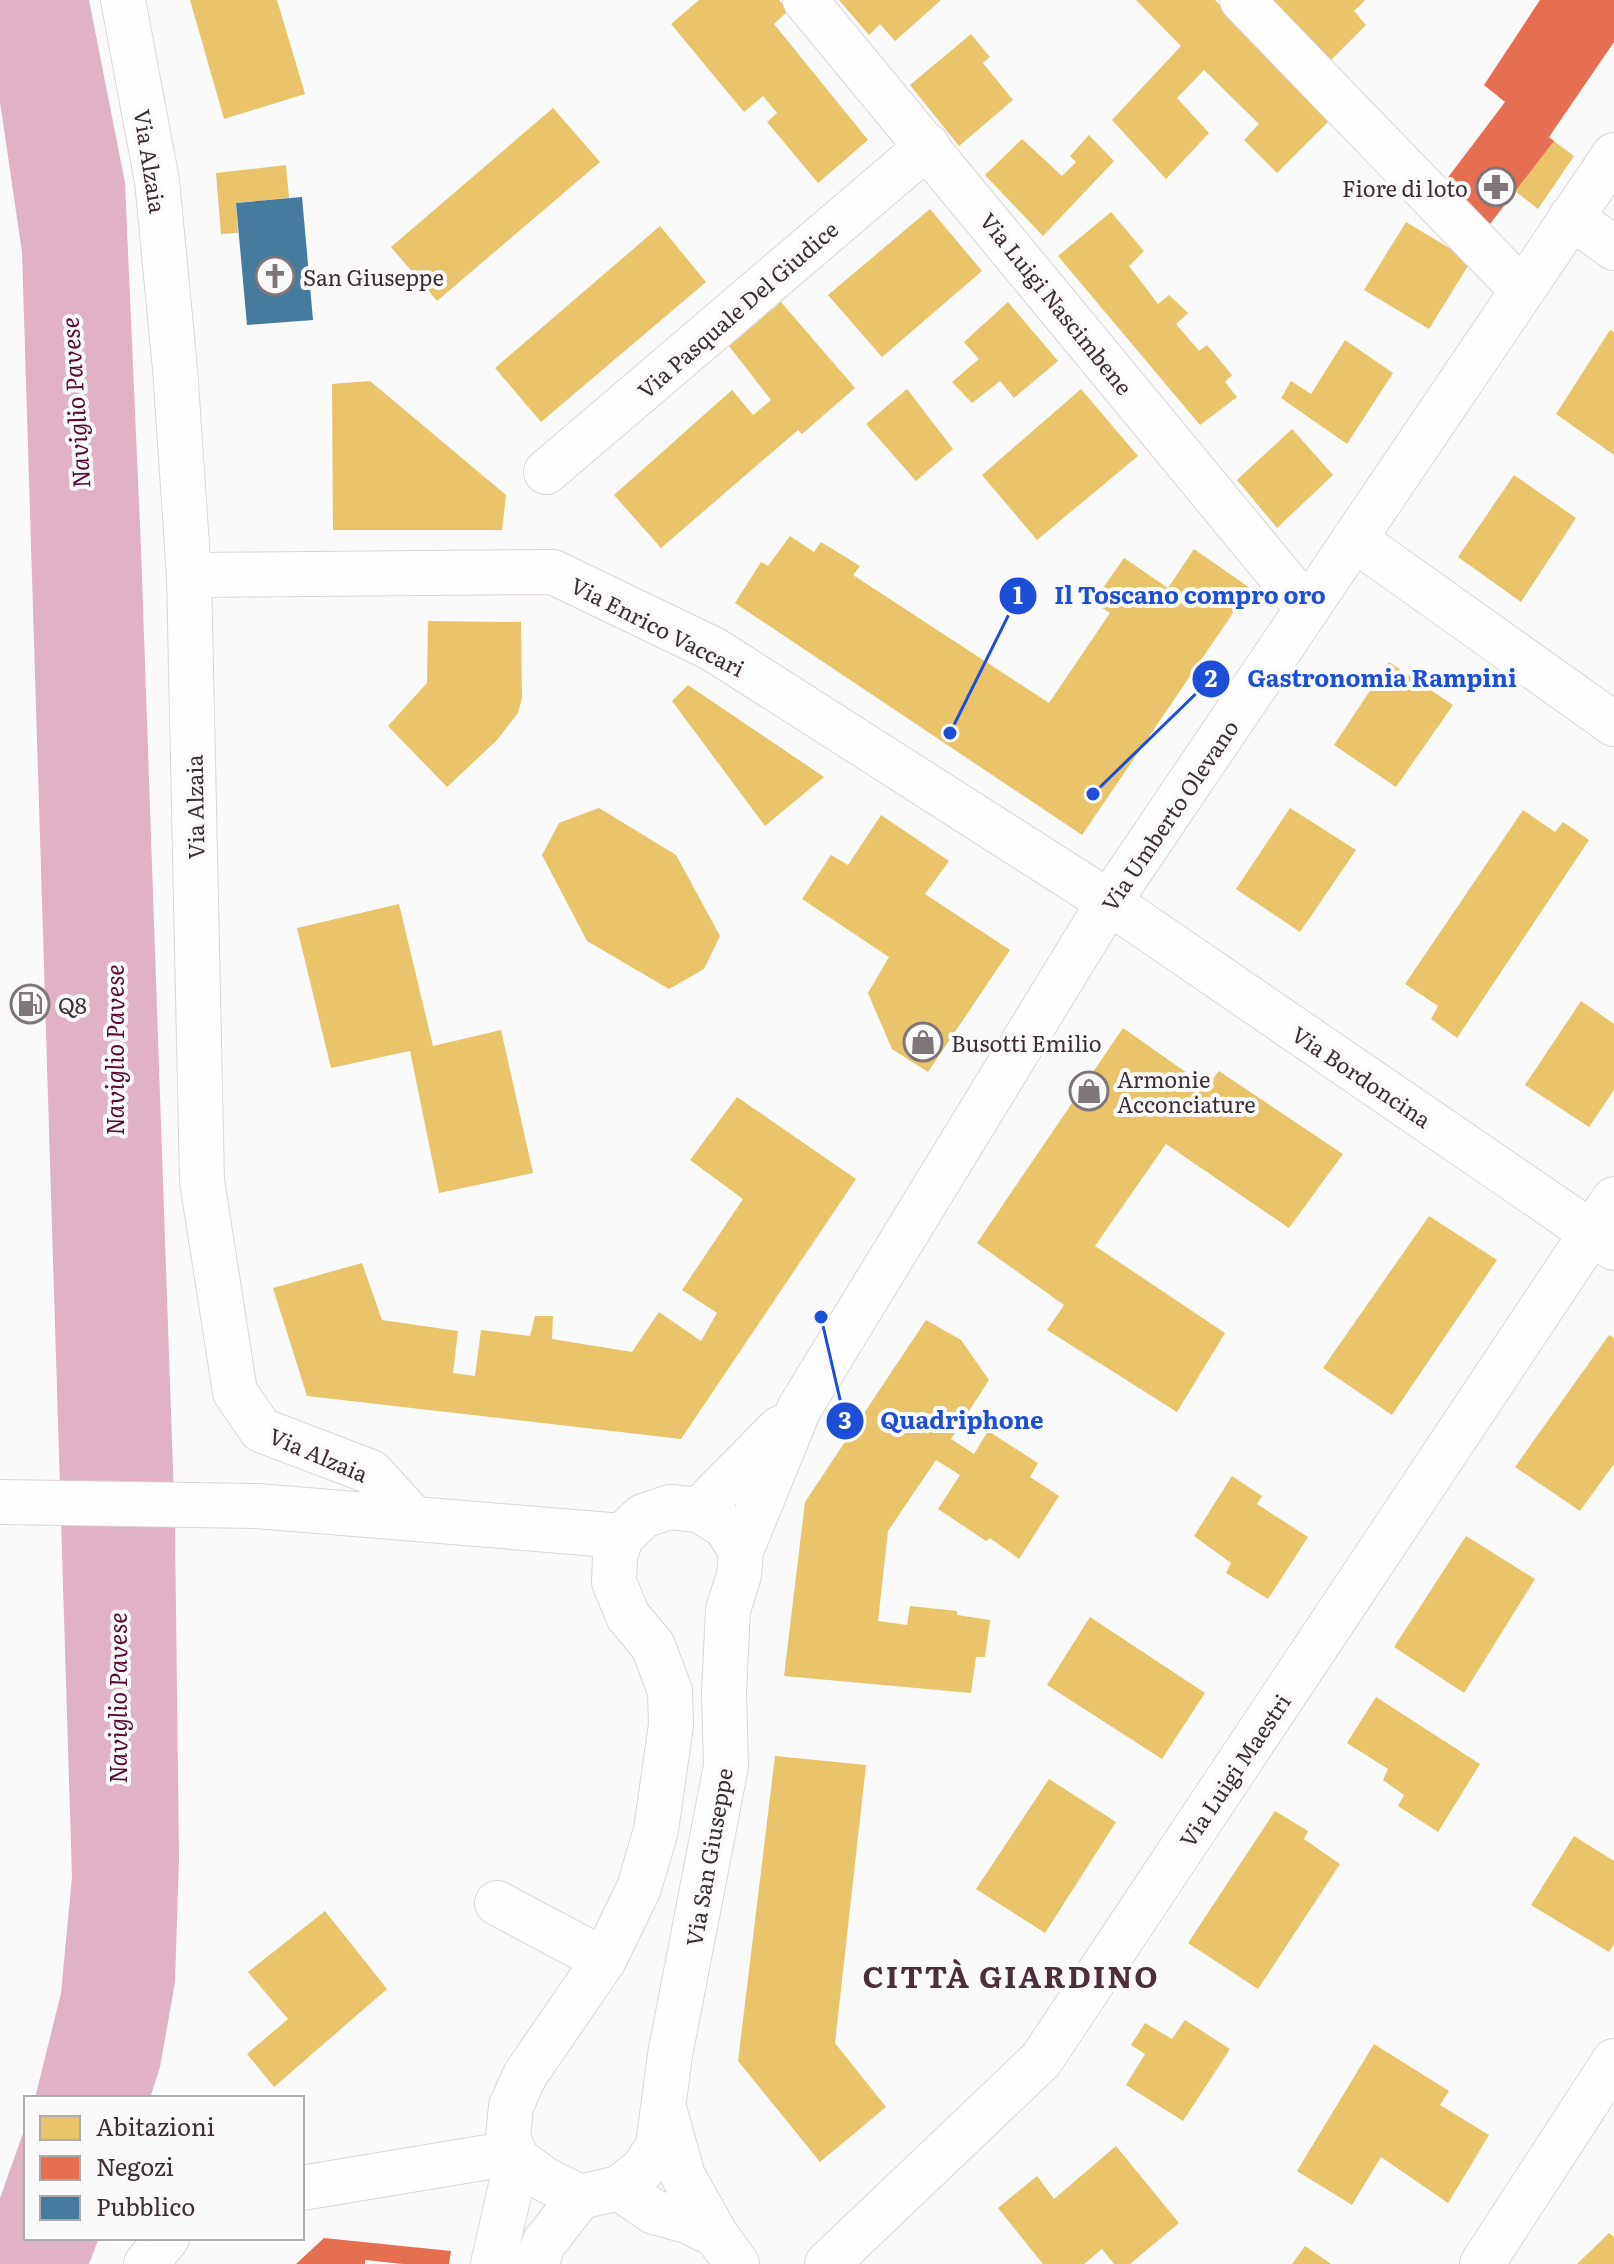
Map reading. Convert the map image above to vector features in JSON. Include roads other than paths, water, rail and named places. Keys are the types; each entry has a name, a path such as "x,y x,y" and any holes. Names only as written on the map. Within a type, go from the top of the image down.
{"street":[{"name":"Via Alzaia","path":"123,0 157,181 175,369 189,575 202,1181 235,1392 261,1430 371,1472 412,1517"},
{"name":"Via Luigi Nascimbene","path":"805,0 1307,608"},
{"path":"1242,0 1522,290"},
{"name":"Via Pasquale Del Giudice","path":"546,472 928,146"},
{"name":"Via Umberto Olevano","path":"741,1551 799,1409 1109,902 1614,155"},
{"path":"1571,217 1614,248"},
{"path":"1354,539 1614,724"},
{"name":"Via Enrico Vaccari","path":"189,575 553,572 713,649 1109,902"},
{"name":"Via Bordoncina","path":"1109,902 1606,1227"},
{"name":"Via Luigi Maestri","path":"827,2264 1041,2060 1606,1227"},
{"name":"Via Umberto Olevano","path":"699,1510 799,1409"},
{"path":"15,1502 228,1505 412,1517 622,1536"},
{"path":"493,2264 514,2156 508,2137 511,2106 525,2075 604,1960 639,1888 656,1830 671,1725 670,1691 653,1646 628,1616 614,1582 615,1555 622,1536 643,1516 670,1507 699,1510 725,1526 741,1551"},
{"name":"Via San Giuseppe","path":"536,2264 544,2243 600,2192 643,2169 658,2146 670,2055 726,1766 724,1692 728,1610 739,1575 741,1551"},
{"path":"497,1903 604,1960"},
{"path":"1482,2264 1614,2061"},
{"path":"664,2106 683,2176 726,2250"},
{"path":"304,2188 514,2156 544,2179 600,2192 687,2221 726,2250"},
{"path":"146,2264 165,2240"}],"water":[{"name":"Naviglio Pavese","path":"0,0 89,0 125,183 175,1527 179,1858 175,1982 160,2067 151,2096 35,2096 61,1993 72,1877 22,252 0,102"},
{"path":"24,2131 24,2240 98,2240 89,2264 0,2264 0,2198"}],"place":[{"name":"Fiore di loto","path":"1496,187"},
{"name":"San Giuseppe","path":"275,276"},
{"name":"Il Toscano compro oro","path":"950,733"},
{"name":"Gastronomia Rampini","path":"1093,794"},
{"name":"Q8","path":"30,1004"},
{"name":"Busotti Emilio","path":"923,1042"},
{"name":"Armonie Acconciature","path":"1089,1091"},
{"name":"Quadriphone","path":"821,1317"}],"district":[{"name":"CITTÀ GIARDINO","path":"1011,1975"}]}
